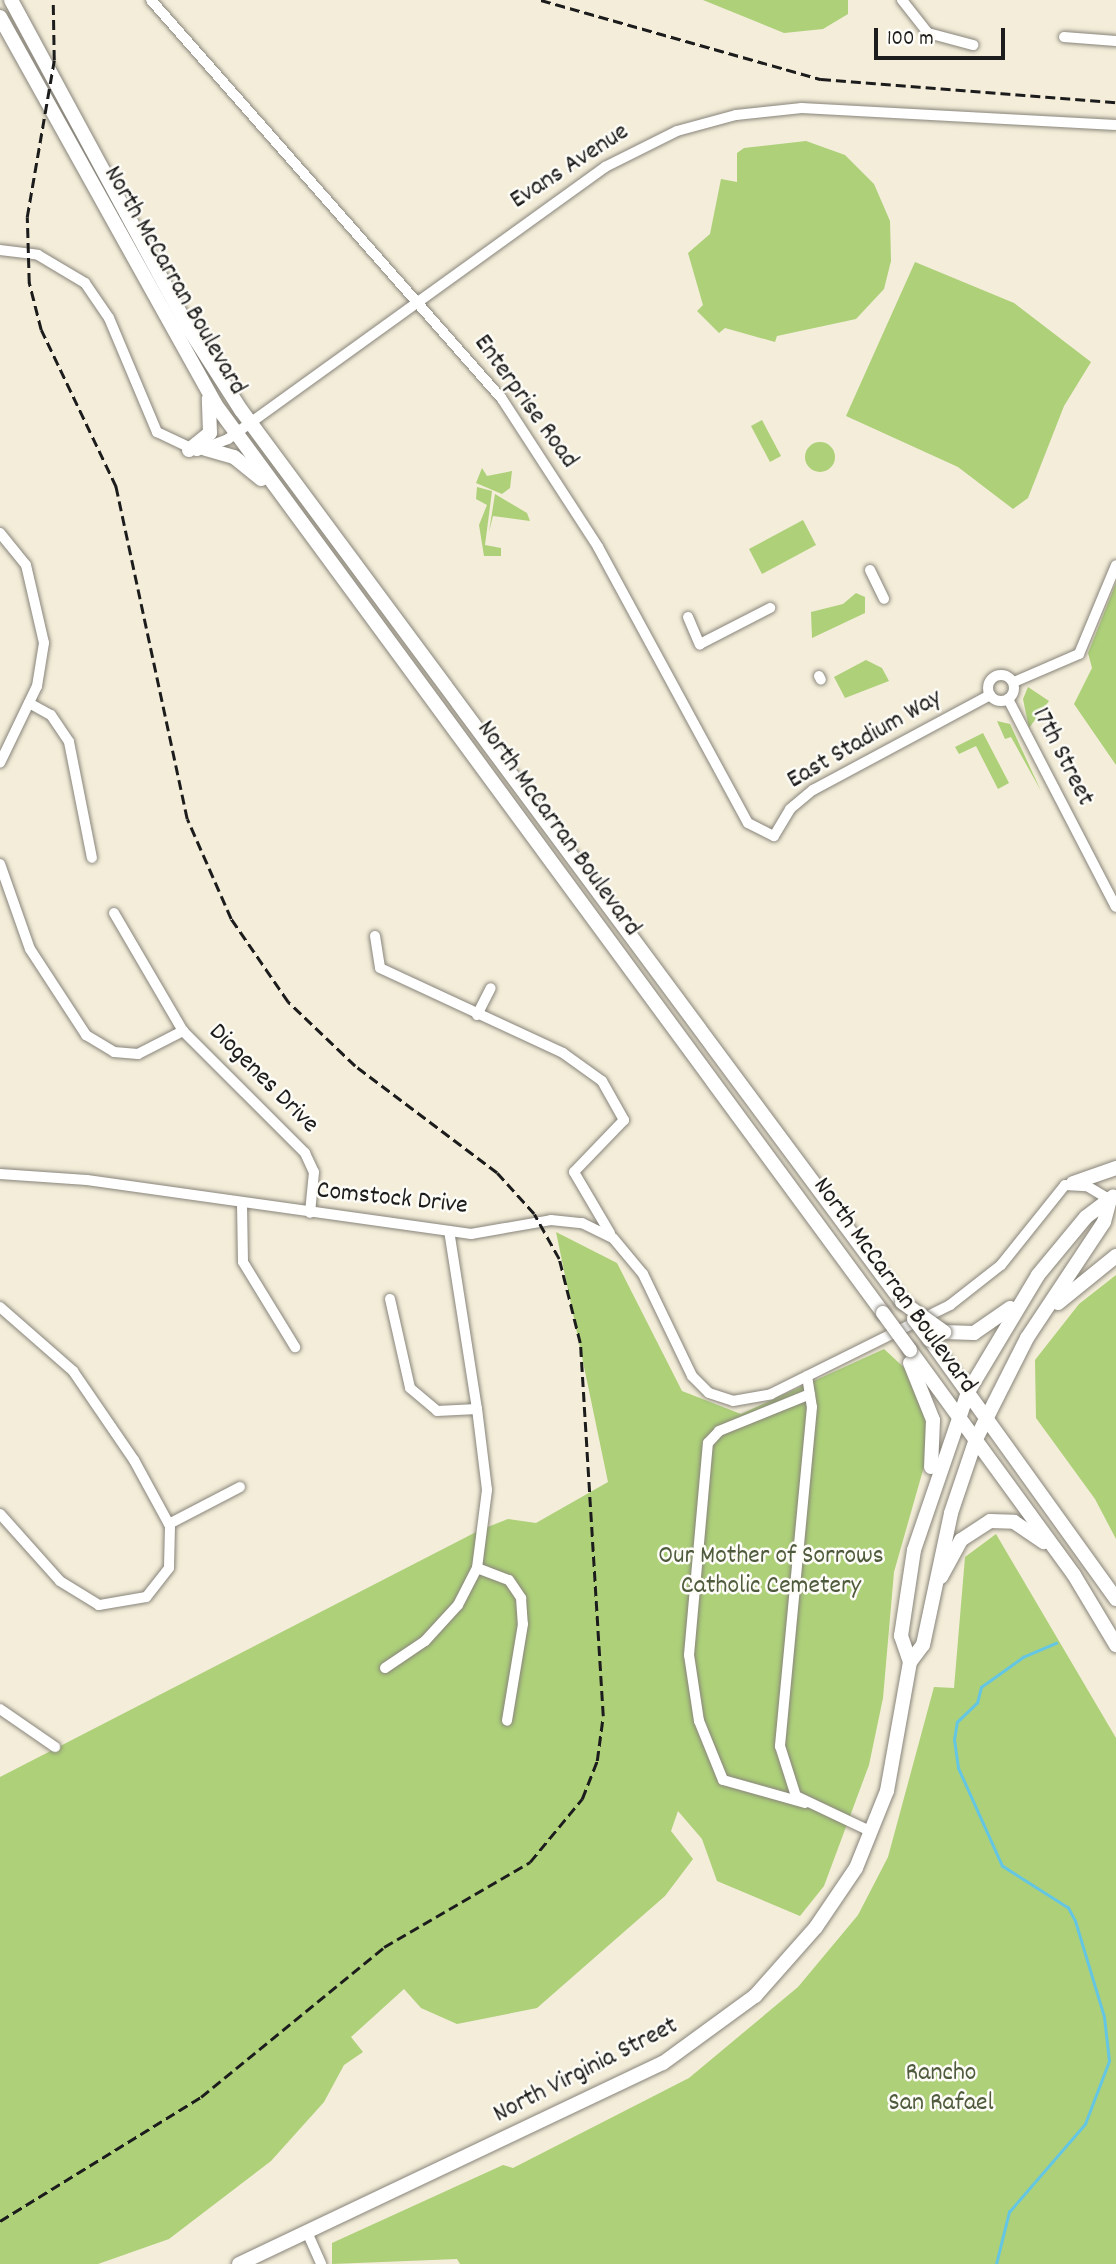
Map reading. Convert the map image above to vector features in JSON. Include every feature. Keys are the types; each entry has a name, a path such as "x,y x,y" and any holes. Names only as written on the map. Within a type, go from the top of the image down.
{"main road":[{"name":"North McCarran Boulevard","path":"11,0 187,326 250,423 930,1340 1116,1599"},
{"name":"North McCarran Boulevard","path":"0,17 207,391 883,1313 907,1352 959,1415 1074,1575 1116,1645"},
{"path":"189,450 210,433 207,391"},
{"path":"206,449 242,461 288,504"},
{"path":"1073,1183 1116,1168"},
{"name":"North Virginia Street","path":"239,2264 610,2090 699,2041 755,1996 816,1927 872,1832 893,1768 910,1662 901,1636 929,1495 968,1392 1022,1298 1078,1226 1114,1199"},
{"name":"North Virginia Street","path":"910,1662 923,1645 934,1590 976,1439 1041,1318 1104,1222 1114,1199"},
{"path":"1041,1318 1116,1256"},
{"path":"902,1302 944,1332 984,1329 1022,1298"},
{"path":"907,1352 933,1420 929,1495"},
{"path":"934,1590 961,1540 990,1521 1026,1527 1074,1575"}],"street":[{"name":"Enterprise Road","path":"151,0 502,399 589,531 734,806 748,823 774,836"},
{"path":"902,0 928,33 973,45"},
{"path":"1064,37 1116,41"},
{"name":"Evans Avenue","path":"206,449 236,433 415,300 612,163 724,117 817,108 1116,125"},
{"path":"0,250 38,255 85,283 110,318 152,424 165,440 189,450 206,449"},
{"path":"0,533 26,565 42,628 41,672 29,703 4,742 0,763"},
{"path":"990,695 1008,699 1014,682 1079,654 1116,565"},
{"path":"870,570 884,599"},
{"path":"688,617 700,645 770,608"},
{"name":"East Stadium Way","path":"774,836 804,796 990,695 994,677 1014,682"},
{"name":"17th Street","path":"1008,699 1116,907"},
{"path":"29,703 51,715 69,742 92,858"},
{"path":"0,864 30,949 86,1035 114,1052 138,1054 183,1031"},
{"name":"Diogenes Drive","path":"114,913 183,1031 305,1153 314,1183 310,1213"},
{"path":"375,936 380,968 583,1063 625,1114 622,1126 574,1172 613,1238"},
{"path":"477,1015 491,988"},
{"name":"Comstock Drive","path":"0,1174 471,1234 566,1219 613,1238 643,1274 690,1374 709,1393 733,1401 757,1400 971,1291 1020,1244 1050,1195 1073,1183"},
{"path":"1073,1183 1114,1199"},
{"path":"242,1204 243,1262 295,1347"},
{"path":"384,1668 425,1642 458,1605 477,1568 487,1490 449,1231"},
{"path":"390,1299 410,1388 437,1411 477,1409"},
{"path":"0,1307 91,1395 169,1524 172,1554 156,1589 134,1603 99,1605 60,1581 0,1514"},
{"path":"805,1803 796,1796 780,1746 810,1394 807,1376"},
{"path":"810,1394 719,1431 708,1443 689,1655 699,1721 723,1780 805,1803 872,1832"},
{"path":"169,1524 240,1487"},
{"path":"477,1568 509,1580 520,1598 523,1625 506,1721"},
{"path":"0,1709 55,1747"},
{"path":"307,2232 321,2264"}],"green space":[{"path":"703,0 848,0 848,14 823,29 784,33"},
{"path":"806,141 845,155 874,184 890,221 891,261 884,289 856,319 777,336 775,342 725,328 719,333 697,311 703,305 688,253 710,234 721,179 737,182 737,153 744,148"},
{"path":"915,262 1014,303 1091,362 1064,406 1028,498 1013,509 958,467 846,416"},
{"path":"762,420 781,456 770,462 751,426"},
{"path":"820,442 831,446 835,457 831,468 820,472 809,468 805,457 809,446"},
{"path":"482,468 487,476 512,471 510,488 502,494 476,483"},
{"path":"477,487 492,491 485,545 501,548 501,556 484,556 479,525 487,505 476,499"},
{"path":"495,494 527,513 530,521 493,516 489,532"},
{"path":"803,520 816,545 762,574 749,549"},
{"path":"1116,583 1116,765 1074,704 1092,668 1088,653"},
{"path":"856,593 865,597 865,613 812,638 811,612 843,604"},
{"path":"866,660 882,668 889,681 845,698 834,677"},
{"path":"1028,687 1049,701 1029,728 1023,699"},
{"path":"997,721 1010,724 1041,791 1011,737 1005,739"},
{"path":"983,733 1009,783 998,789 976,746 959,754 955,747"},
{"name":"Our Mother of Sorrows Catholic Cemetery","path":"556,1232 617,1263 682,1391 741,1414 884,1349 910,1373 927,1423 929,1449 894,1572 883,1698 869,1765 824,1886 800,1916 717,1881 702,1839 678,1811 671,1831 693,1859 665,1896 537,2008 457,2024 421,2008 404,1989 351,2037 363,2052 344,2065 324,2102 271,2161 169,2239 98,2264 0,2264 0,1777 480,1530 508,1519 536,1523 608,1482"},
{"path":"1116,1275 1116,1539 1095,1499 1036,1418 1035,1360 1079,1304"},
{"name":"Rancho San Rafael","path":"996,1534 1116,1738 1116,2264 460,2264 457,2259 332,2264 332,2243 503,2165 513,2168 689,2078 798,1987 858,1915 888,1857 934,1687 954,1688 965,1557"}],"waterway":[{"path":"996,2264 1009,2212 1085,2124 1109,2061 1104,2017 1075,1921 1068,1908 1002,1866 958,1768 954,1740 957,1722 977,1703 981,1687 1023,1657 1056,1643"}],"railway":[{"path":"0,2221 201,2097 384,1947 530,1862 582,1799 597,1761 603,1716 580,1343 559,1259 534,1214 497,1173 355,1066 288,1002 231,919 187,819 116,487 41,330 29,283 27,217 54,60 53,0"},
{"path":"541,0 821,79 1116,102"}]}
